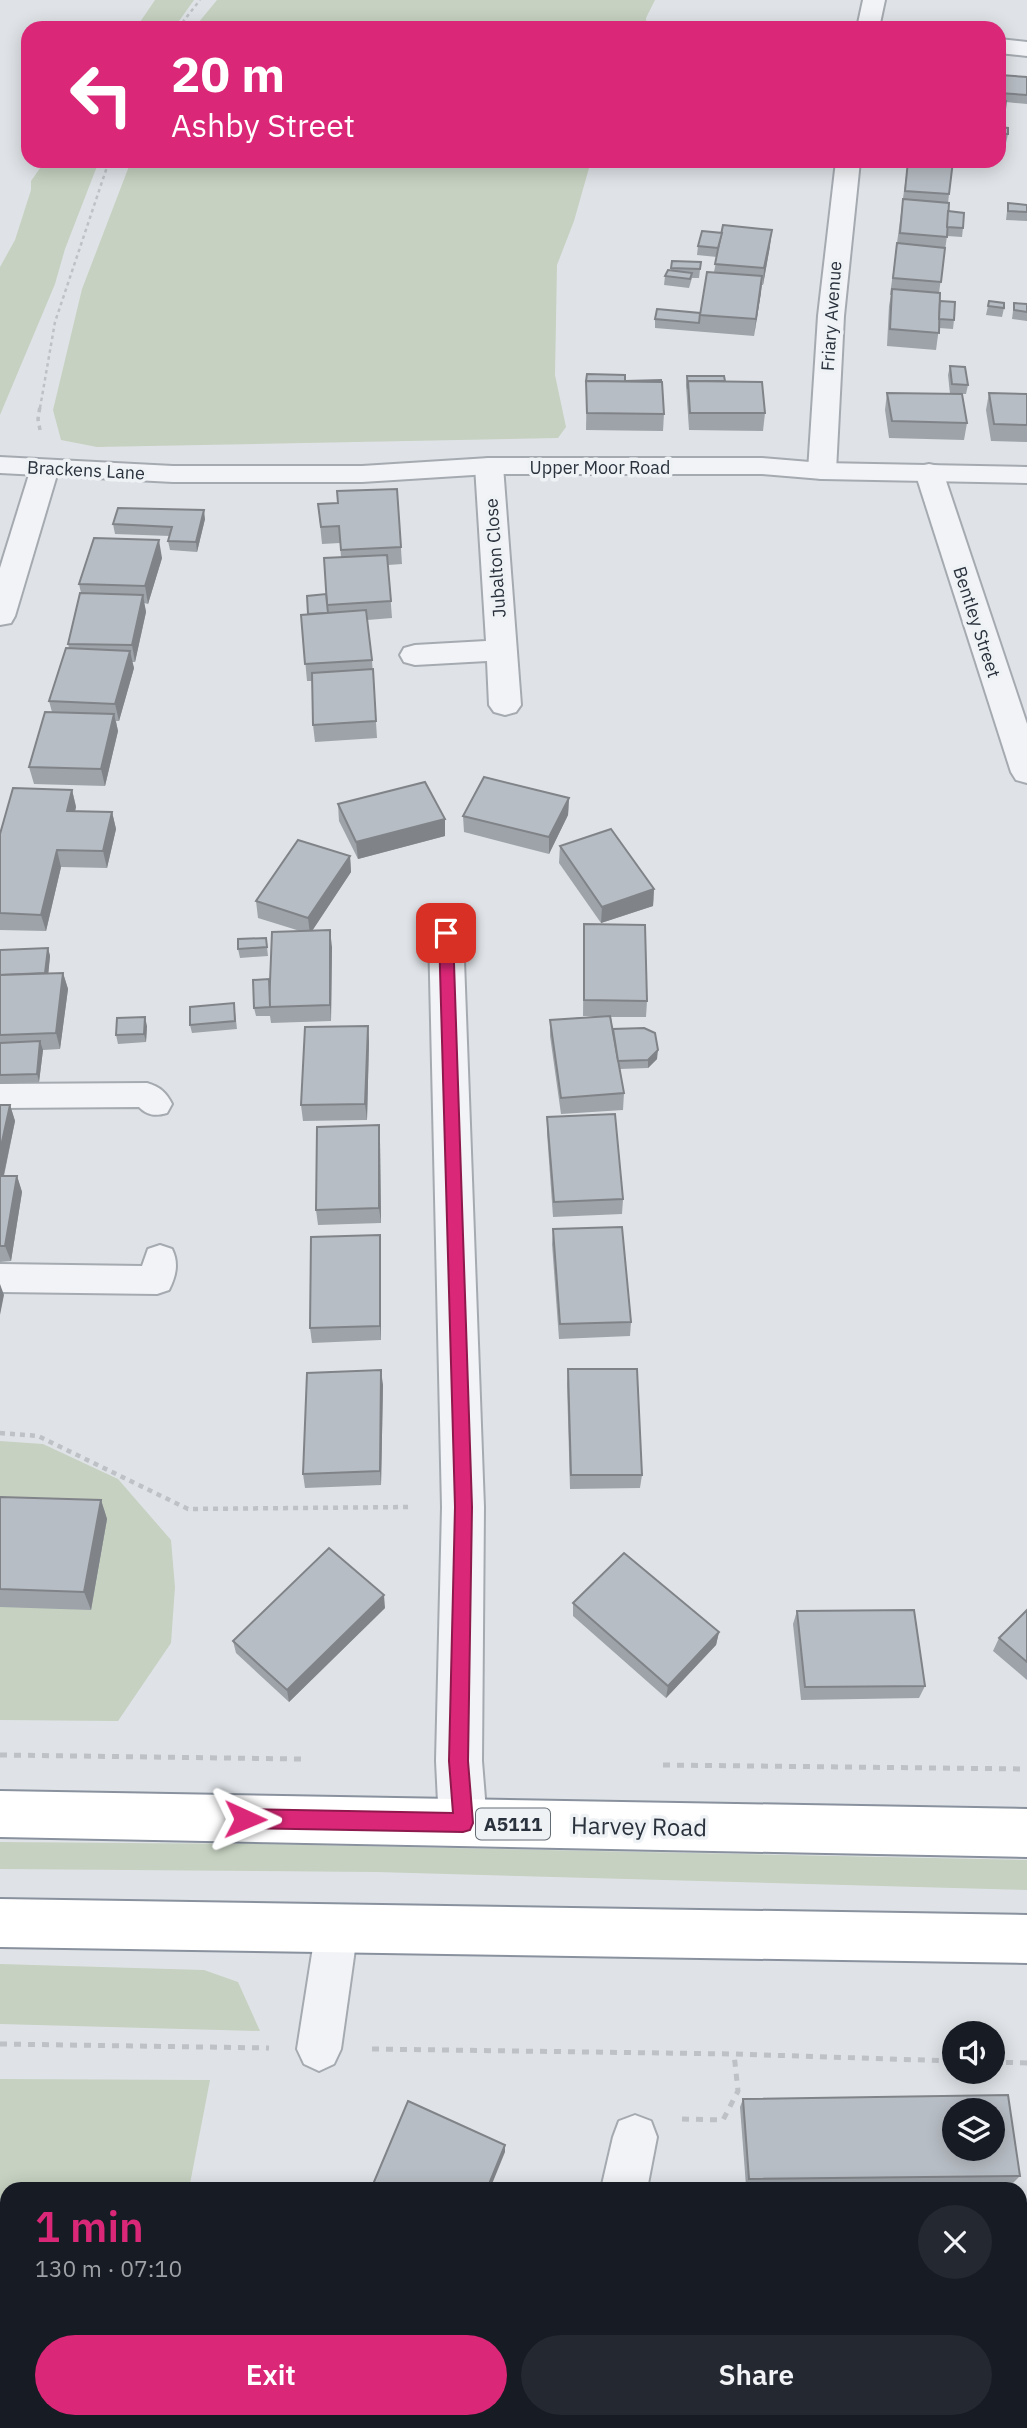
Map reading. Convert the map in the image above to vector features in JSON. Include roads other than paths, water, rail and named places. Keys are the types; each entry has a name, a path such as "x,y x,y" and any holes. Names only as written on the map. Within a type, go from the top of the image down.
{"highway":[{"name":"Harvey Road","path":"0,1814 1027,1833"},
{"path":"0,1923 1027,1939"}],"street":[{"path":"870,21 874,0"},
{"path":"1006,47 1027,49"},
{"name":"Friary Avenue","path":"822,471 829,327 847,168"},
{"name":"Brackens Lane","path":"0,465 173,474"},
{"name":"Upper Moor Road","path":"173,474 362,474 489,466 762,466 822,471 1027,475"},
{"name":"Jubalton Close","path":"489,466 505,705"},
{"path":"0,616 45,468"},
{"name":"Bentley Street","path":"929,472 1027,772"},
{"path":"415,655 501,650"},
{"path":"446,933 463,1507 458,1761 463,1823"}],"lane":[{"path":"0,1096 147,1096 156,1104"},
{"path":"0,1278 157,1280 160,1259"},
{"path":"319,2049 337,1928"},
{"path":"625,2182 635,2137"}]}
